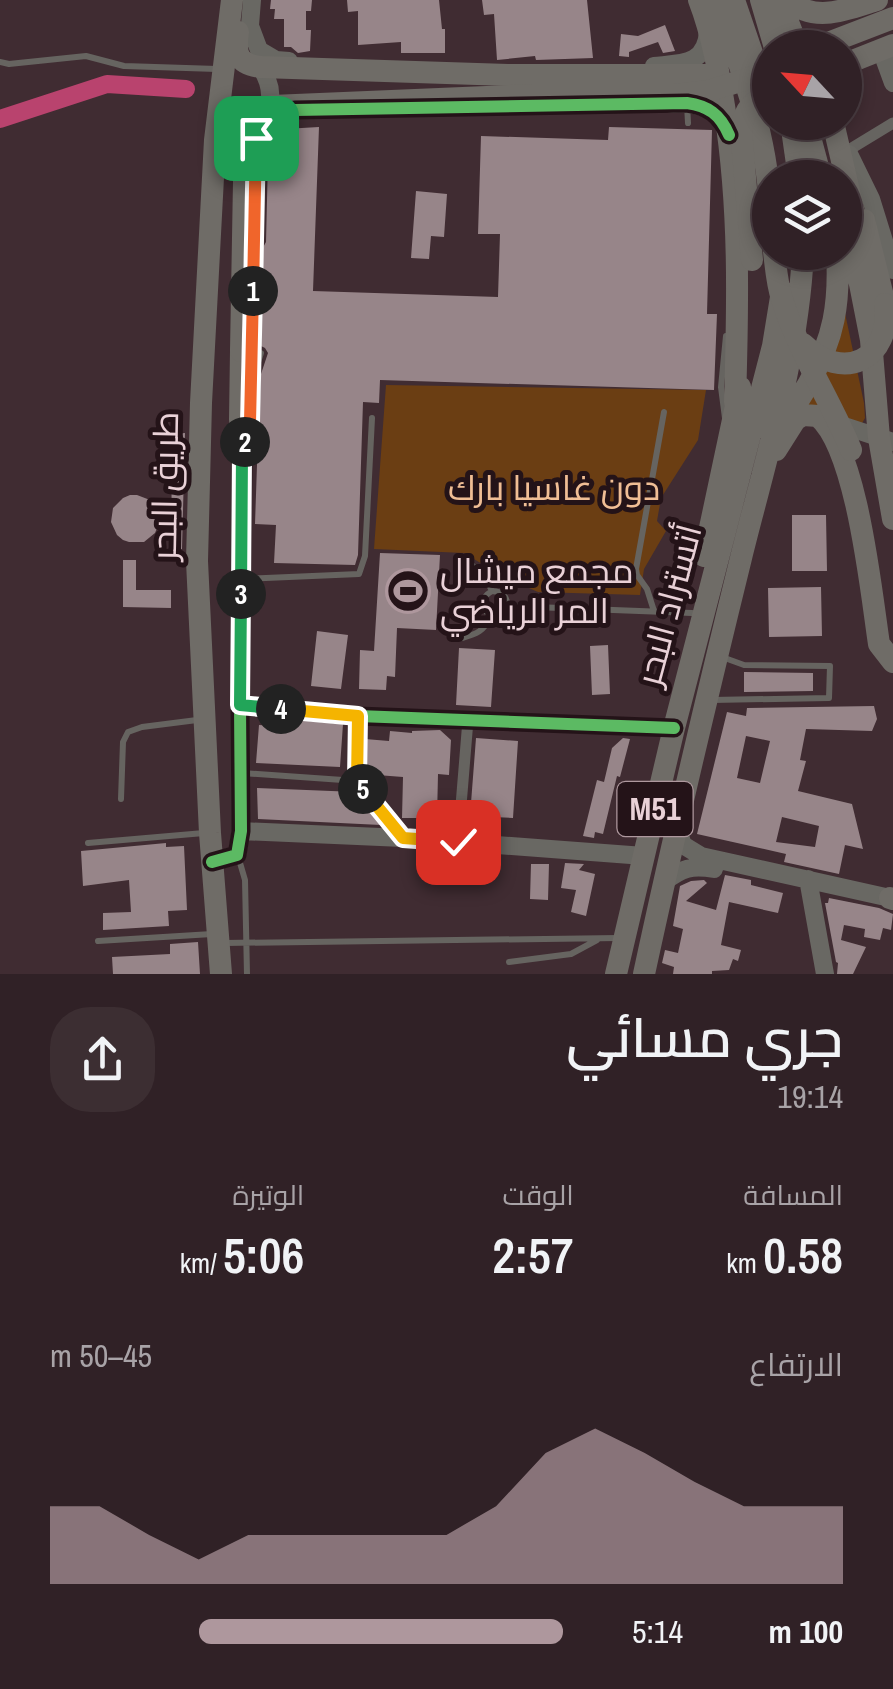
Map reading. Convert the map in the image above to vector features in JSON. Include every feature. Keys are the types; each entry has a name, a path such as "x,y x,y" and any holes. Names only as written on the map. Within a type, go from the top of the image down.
{"highway":[{"path":"734,0 752,51"},
{"path":"760,0 770,30"},
{"path":"776,0 791,30"},
{"path":"795,3 818,14 877,0"},
{"path":"232,1 239,19 238,56 255,66"},
{"name":"طريق البحر","path":"221,974 197,561 214,140 232,1"},
{"path":"795,3 805,30"},
{"path":"707,7 752,90"},
{"path":"707,7 728,135 738,230 735,402"},
{"path":"823,30 833,16 845,10"},
{"path":"861,30 893,18"},
{"path":"862,50 890,43"},
{"path":"862,56 890,43"},
{"path":"214,140 234,77 240,70 255,66 508,75 716,75 752,66"},
{"path":"242,454 240,419 251,352 242,237 246,154 253,122 264,108 277,111 532,95 674,95 708,91 752,78"},
{"path":"752,104 741,129 752,192"},
{"path":"838,140 877,310 879,355 874,390"},
{"path":"795,333 822,360 840,364 858,361 876,348 886,318 842,140"},
{"path":"696,644 692,613 744,373 760,270"},
{"path":"769,270 851,450 868,506 893,659"},
{"name":"أتستراد البحر","path":"616,974 674,728 773,346 783,270"},
{"name":"أتستراد البحر","path":"644,974 706,700 793,351 802,270"},
{"path":"751,517 788,417 824,354 833,329 838,270"},
{"path":"842,270 864,370 874,390"},
{"path":"856,270 868,324 874,390 886,440 891,509"},
{"path":"774,452 799,417 818,416 829,429 850,479 880,644 893,659"}],"street":[{"path":"252,0 251,54 255,66 269,82 270,107 277,111 687,104 716,113 728,135"},
{"path":"250,26 259,50 282,61 615,68 694,59 706,44 707,7"},
{"path":"890,43 893,83"},
{"path":"212,862 238,855 242,831 241,580 249,510 242,454 250,422 256,138 284,102 281,90 285,77 296,70"},
{"path":"893,123 848,152 871,199 893,270"},
{"path":"818,416 886,440"},
{"path":"891,509 893,469"},
{"path":"240,705 358,716 674,728"},
{"path":"458,842 468,720"},
{"path":"676,826 679,839 694,854 809,885"},
{"path":"242,831 403,838 644,856"},
{"path":"664,882 683,868 698,866 892,902"},
{"path":"809,885 825,974"}],"lane":[{"path":"0,62 86,56 124,66 224,70"},
{"path":"687,104 688,123"},
{"path":"728,288 728,239 738,230"},
{"path":"726,329 718,382 728,433"},
{"path":"251,352 251,383"},
{"path":"654,611 636,569 664,412"},
{"path":"241,580 359,574 365,556 372,418"},
{"path":"472,565 492,590 506,597 508,606"},
{"path":"492,590 482,602 484,611 500,616 508,606"},
{"path":"508,606 692,613"},
{"path":"462,638 485,628 491,616"},
{"path":"706,700 829,698 830,666 744,664 717,655"},
{"path":"358,716 357,781 403,838"},
{"path":"121,799 123,742 128,732 204,720"},
{"path":"240,774 357,781"},
{"path":"88,843 210,832"},
{"path":"238,855 245,880 247,974"},
{"path":"98,941 624,938"},
{"path":"509,962 571,954 598,939"}],"green space":[{"path":"842,299 864,403 865,418 861,425 805,410"},
{"name":"دون غاسيا بارك","path":"386,385 706,390 698,440 661,498 657,521 666,531 644,569 640,595 538,592 464,553 374,549"}],"building":[{"path":"271,0 312,0 311,11 306,11 306,30 311,30 310,51 298,53 284,47 284,19 274,19"},
{"path":"347,0 439,0 445,53 401,53 401,42 358,45 358,11 348,12"},
{"path":"482,0 587,0 593,58 536,60 535,56 497,60 494,14 484,15"},
{"path":"665,25 675,51 663,53 658,42 629,52 629,57 619,56 621,34 638,36"},
{"path":"319,127 313,291 498,297 500,234 478,234 481,136 608,140 609,127 712,130 707,314 717,314 714,390 380,380 379,403 363,402 355,565 274,563 276,525 255,524 260,377 268,353 261,346 263,286 258,285 260,253 266,242 265,135 267,130"},
{"path":"416,191 447,194 444,237 431,236 429,259 411,258"},
{"path":"185,433 182,549 172,549 171,434"},
{"path":"130,495 150,500 161,519 155,533 144,542 123,540 111,522 113,508"},
{"path":"792,515 826,515 827,571 792,571"},
{"name":"مجمع ميشال المر الرياضي","path":"380,553 440,555 436,630 397,628 395,677 387,676 386,690 359,689 360,650 374,651"},
{"path":"123,560 136,560 136,590 171,590 171,608 123,607"},
{"path":"821,587 822,636 769,637 768,588"},
{"path":"317,631 348,635 341,689 311,686"},
{"path":"608,645 610,694 592,695 590,646"},
{"path":"459,648 495,650 491,707 456,705"},
{"path":"744,672 813,673 813,691 744,692"},
{"path":"874,706 877,719 872,731 806,729 800,760 806,761 798,791 852,804 863,849 845,845 839,874 784,862 786,854 697,834 727,712 746,716 747,708","holes":["746,736 770,741 760,783 737,778","782,817 819,826 815,847 776,842"]},
{"path":"274,718 343,724 340,767 256,763 259,725 274,726"},
{"path":"440,730 451,740 449,775 438,774 437,818 402,818 403,777 364,774 365,739 389,741 390,731"},
{"path":"476,738 518,741 513,818 470,816"},
{"path":"623,738 630,739 603,834 595,832 594,838 583,836 597,780 604,782 612,748"},
{"path":"257,788 356,792 381,825 258,819"},
{"path":"166,843 166,847 184,846 187,910 168,911 169,926 103,930 103,913 131,912 129,880 83,886 81,851"},
{"path":"565,863 584,864 579,870 595,874 586,916 571,912 576,890 561,888"},
{"path":"531,864 549,864 548,900 530,899"},
{"path":"725,875 783,893 778,913 729,902 721,945 741,950 738,961 733,959 729,970 712,974 673,974 674,967 662,963 665,950 678,953 683,929 673,926 680,886 704,880 707,883 686,901 716,910"},
{"path":"829,898 893,914 891,930 883,928 880,940 864,937 865,929 844,925 841,940 866,947 853,974 837,974 825,903"},
{"path":"198,942 200,974 113,974 112,957 170,954 170,944"}],"waterway":[{"path":"0,119 107,84 186,89"}],"cycle path":[{"path":"212,862 237,855 241,831 243,454 250,422 256,139 265,117 295,110 687,103 712,112 729,135"},
{"path":"240,705 358,716 674,728"}],"place":[{"name":"مجمع ميشال المر الرياضي","path":"408,591"}],"route":[{"path":"256,138 250,422 242,454 240,705 358,716 357,781 403,838 458,842"}]}
